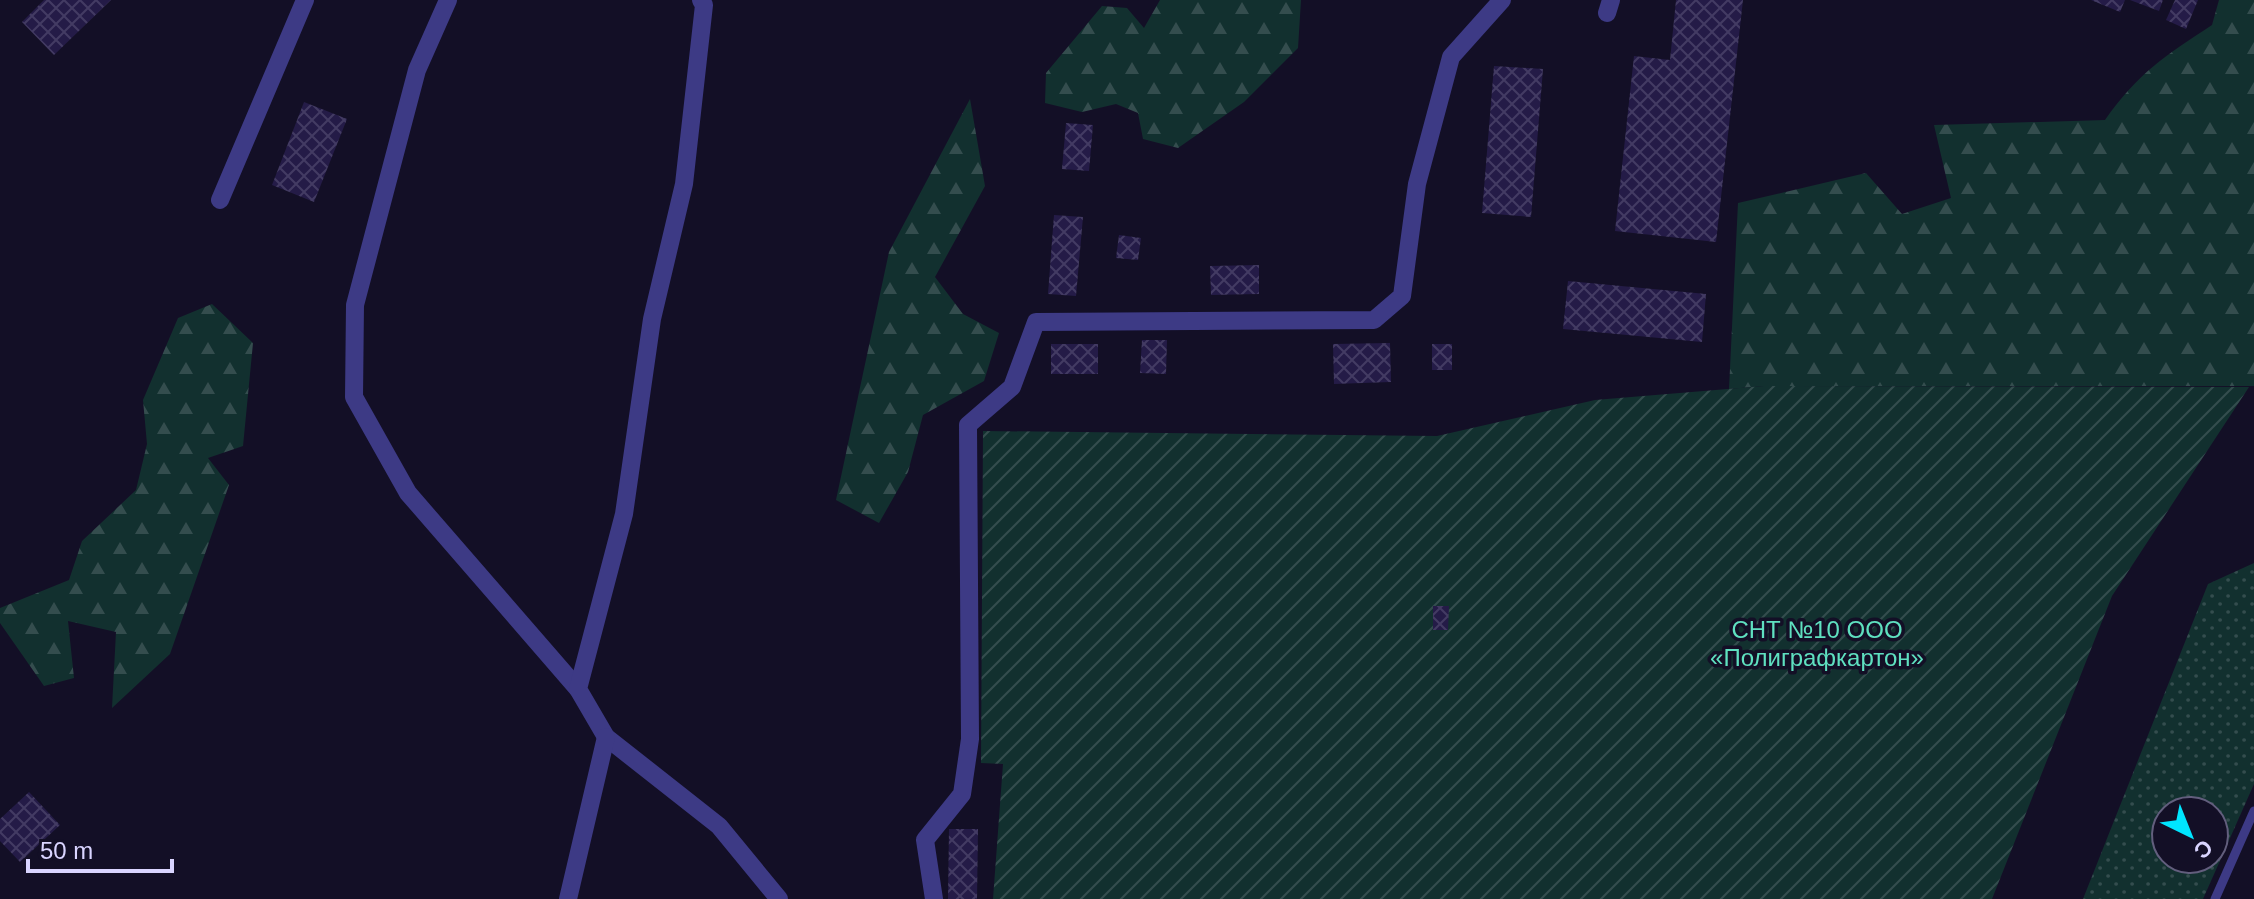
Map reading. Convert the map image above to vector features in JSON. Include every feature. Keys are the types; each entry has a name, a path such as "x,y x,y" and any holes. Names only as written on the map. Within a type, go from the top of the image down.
{"street":[{"path":"220,200 305,0"},
{"path":"448,0 417,70 355,305 354,397 408,493 578,689 606,737 719,826 779,899"},
{"path":"578,689 624,514 652,319 684,184 704,5 701,0"},
{"path":"934,899 925,840 962,794 970,739 968,425 1012,387 1036,322 1374,320 1402,296 1417,184 1451,57 1502,0"},
{"path":"568,899 606,737"}],"lane":[{"path":"2215,899 2254,811"}],"green space":[{"path":"1160,0 1301,0 1298,48 1244,102 1178,148 1143,139 1138,113 1116,104 1082,112 1045,103 1046,73 1102,6 1127,8 1144,28"},
{"path":"2219,0 2254,0 2254,386 1764,386 1729,389 1738,203 1866,173 1902,214 1951,198 1934,125 2105,120 2153,66 2212,25"},
{"path":"970,99 985,186 935,277 963,314 999,333 984,381 923,415 908,472 879,523 836,500 889,252"},
{"path":"212,304 253,343 243,446 208,458 229,485 170,654 112,708 116,632 68,621 74,678 44,686 0,623 0,608 69,580 82,541 136,490 147,444 143,400 178,318"},
{"name":"СНТ №10 ООО «Полиграфкартон»","path":"1764,386 2249,387 2112,596 1992,899 993,899 1003,764 981,763 983,431 1437,436 1595,400"},
{"path":"2254,563 2254,784 2230,838 2230,795 2150,795 2150,875 2214,875 2203,899 2083,899 2208,584"}],"building":[{"path":"44,0 111,0 54,55 22,22"},
{"path":"1676,0 1743,0 1716,242 1615,231 1634,56 1670,60"},
{"path":"2091,0 2125,0 2120,12"},
{"path":"2130,0 2163,0 2159,11"},
{"path":"2175,0 2198,0 2186,29 2166,20"},
{"path":"1494,66 1543,69 1531,217 1482,213"},
{"path":"304,102 347,119 314,202 272,185"},
{"path":"1066,123 1093,125 1089,171 1062,169"},
{"path":"1054,215 1083,217 1076,296 1048,294"},
{"path":"1119,235 1141,238 1138,260 1116,258"},
{"path":"1259,265 1259,294 1211,295 1210,266"},
{"path":"1568,281 1706,294 1702,342 1563,329"},
{"path":"1142,340 1167,340 1166,374 1140,373"},
{"path":"1390,343 1391,382 1334,384 1333,344"},
{"path":"1051,344 1098,344 1098,374 1051,374"},
{"path":"1432,344 1452,344 1452,370 1432,370"},
{"path":"1433,606 1449,606 1448,630 1433,630"},
{"path":"29,792 60,825 20,862 0,841 0,819"},
{"path":"949,829 978,829 977,899 948,899"}]}
